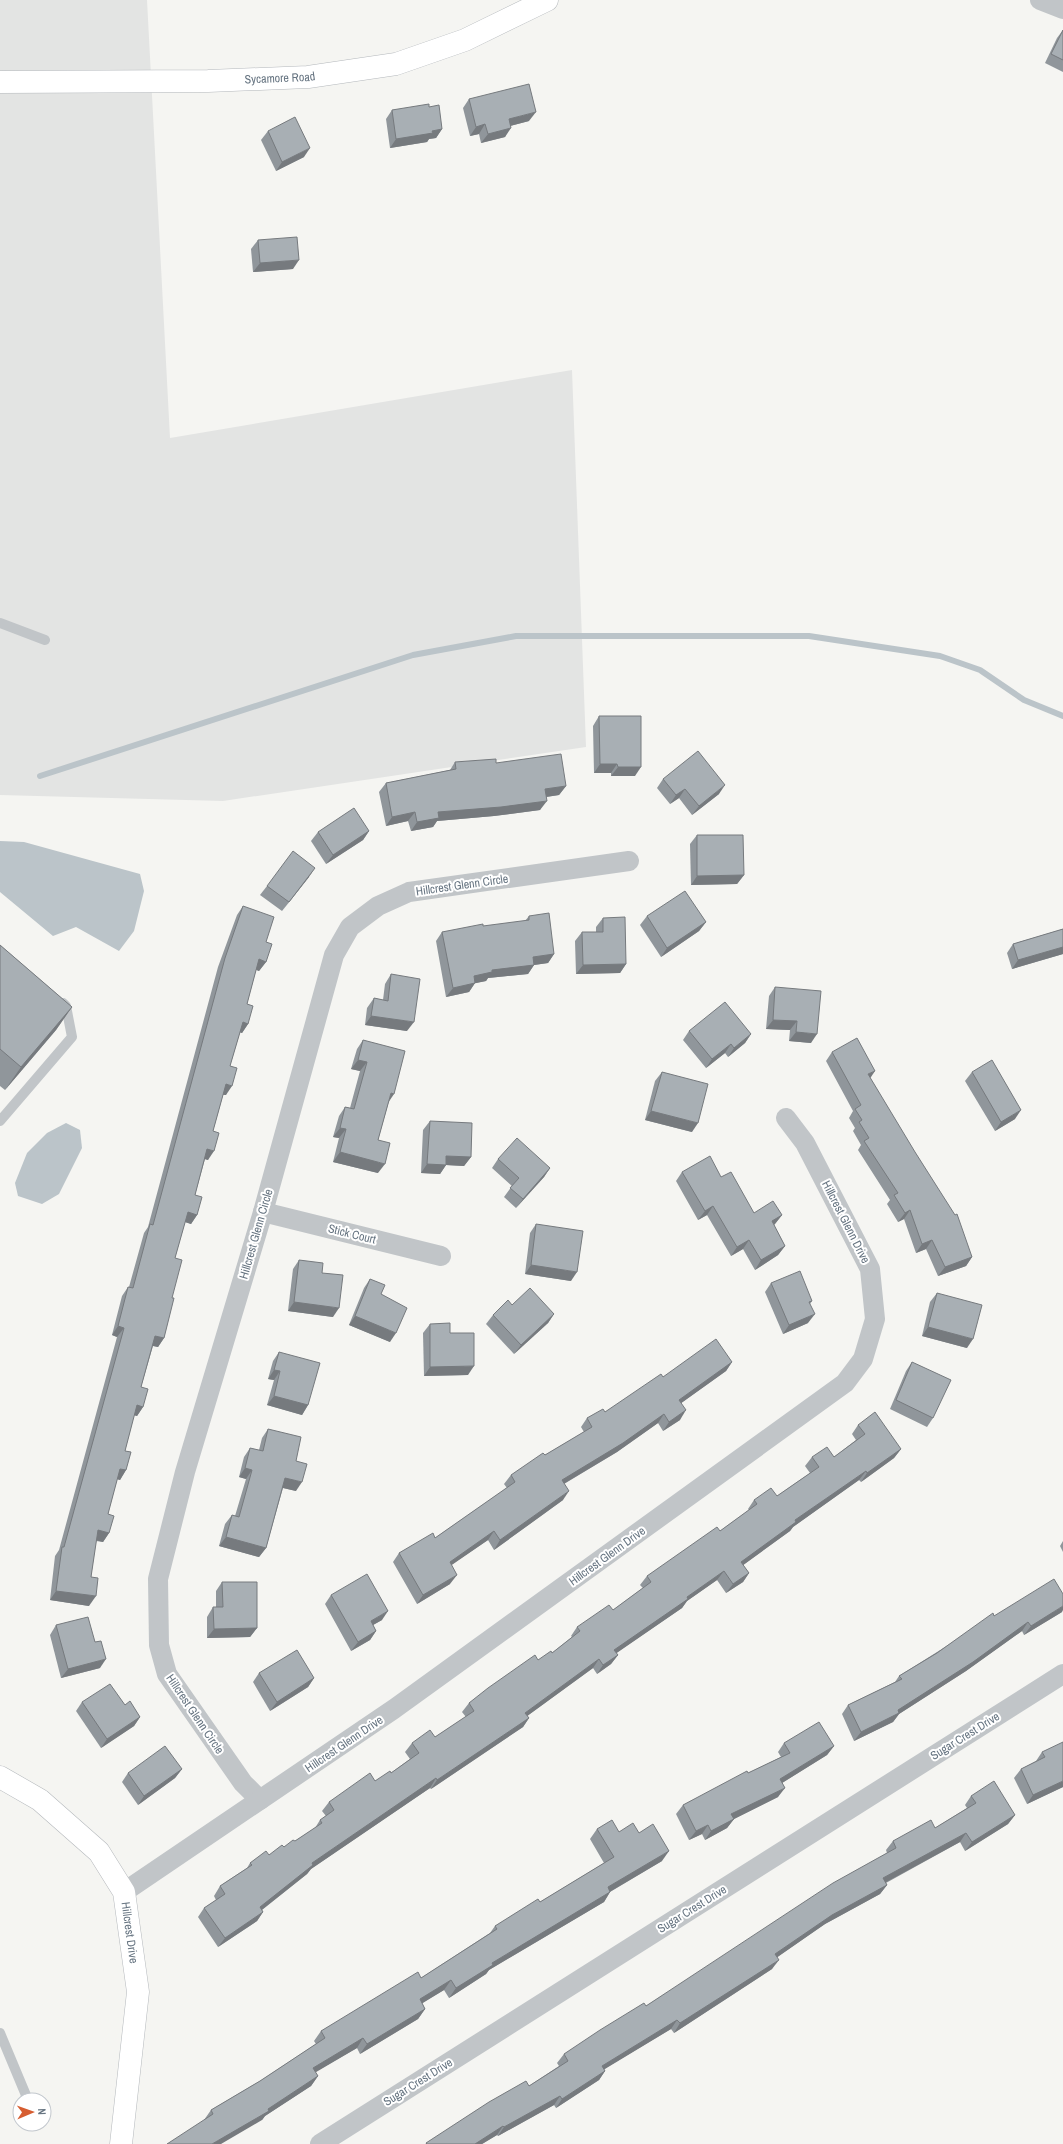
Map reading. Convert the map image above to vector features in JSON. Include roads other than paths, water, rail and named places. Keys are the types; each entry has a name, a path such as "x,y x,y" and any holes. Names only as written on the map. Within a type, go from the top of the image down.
{"street":[{"name":"Sycamore Road","path":"0,82 208,81 308,77 396,64 465,40 546,0"},
{"path":"1040,0 1063,10"},
{"name":"Hillcrest Glenn Circle","path":"260,1800 243,1783 167,1674 159,1645 158,1579 185,1472 263,1212 334,955 350,927 378,906 408,892 628,861"},
{"name":"Hillcrest Glenn Drive","path":"124,1892 401,1705 844,1383 863,1358 875,1319 870,1269 805,1142 786,1118"},
{"name":"Stick Court","path":"263,1212 441,1256"},
{"name":"Sugar Crest Drive","path":"320,2144 1063,1674"},
{"name":"Hillcrest Drive","path":"0,1777 40,1800 98,1852 124,1892 138,1992 122,2144"}],"lane":[{"path":"0,623 45,640"},
{"path":"0,1121 72,1037 66,1006 55,996"},
{"path":"0,2033 25,2092"}],"waterway":[{"path":"40,776 413,655 516,636 809,636 940,656 980,670 1024,700 1063,716"}]}
